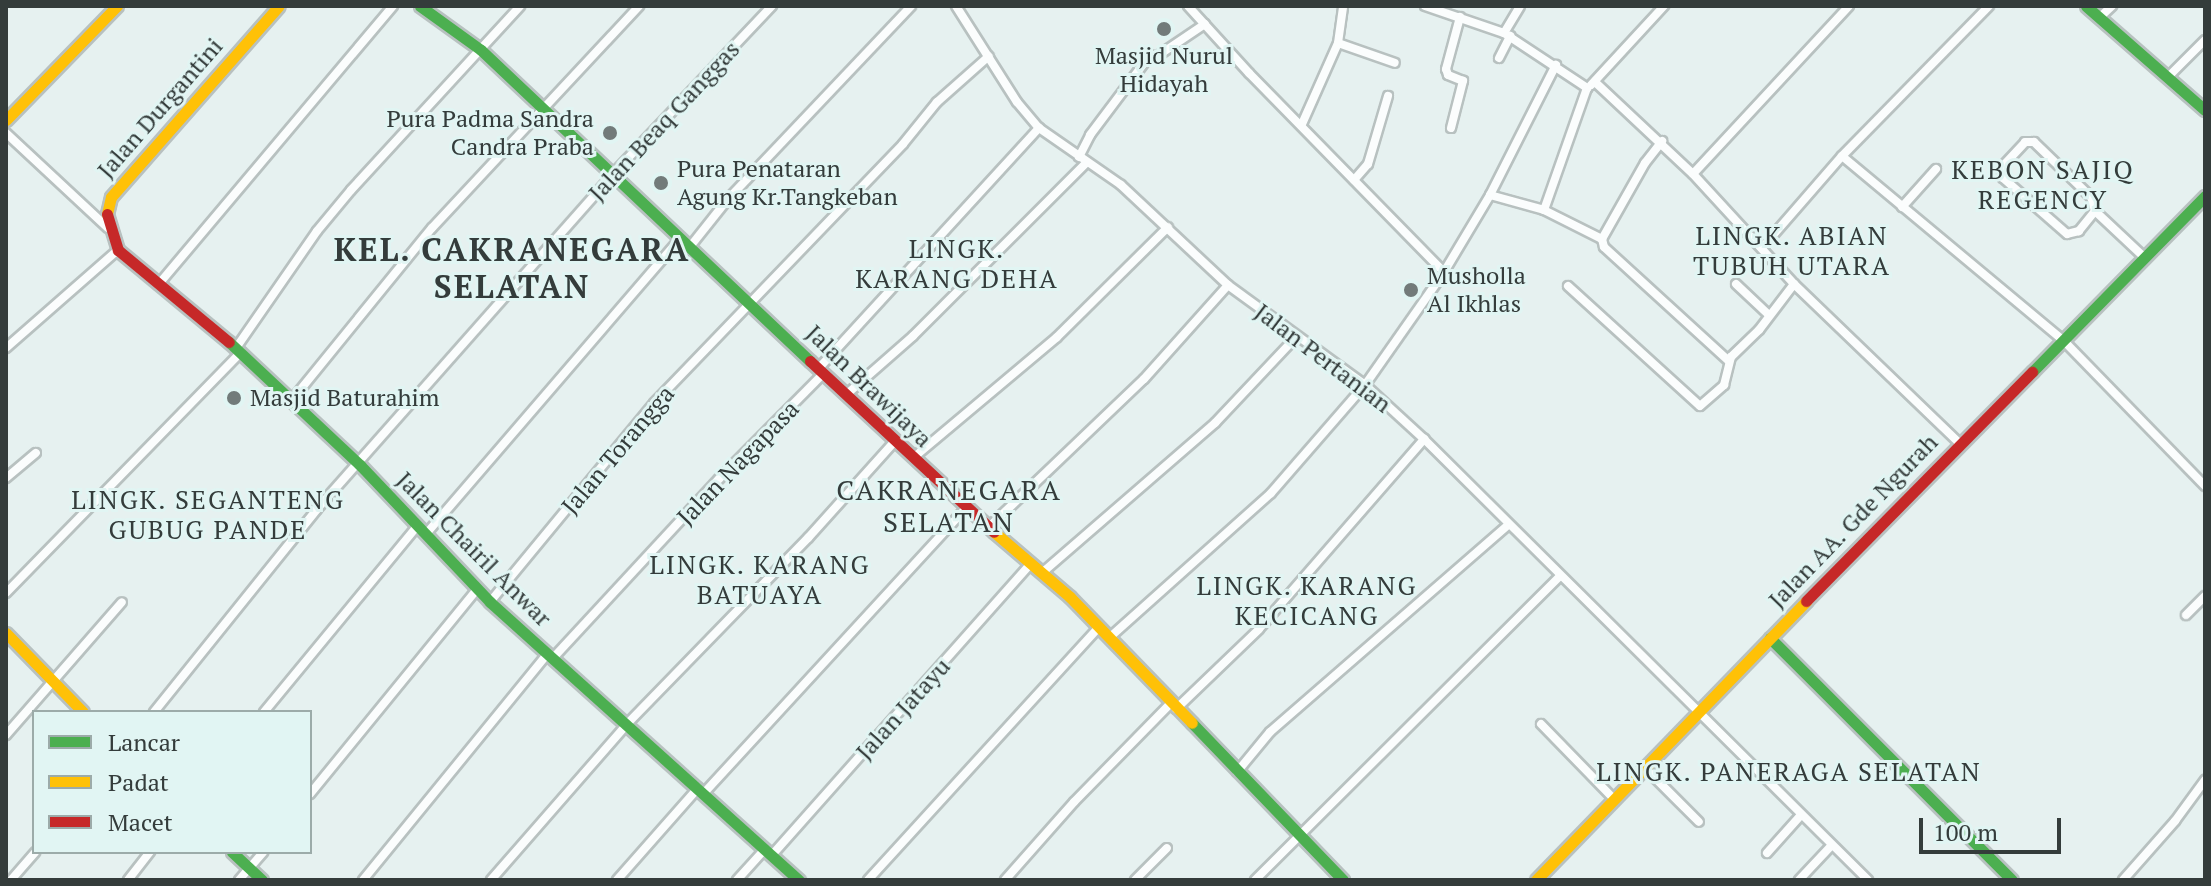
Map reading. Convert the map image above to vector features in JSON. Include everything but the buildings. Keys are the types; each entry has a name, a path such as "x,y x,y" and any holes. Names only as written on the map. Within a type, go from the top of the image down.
{"main road":[{"path":"6,120 117,6"},
{"name":"Jalan Durgantini","path":"108,228 106,217 111,197 279,6"},
{"name":"Jalan Brawijaya","path":"420,6 481,50 966,508 1043,572 1343,880"},
{"path":"2086,6 2205,110"},
{"name":"Jalan AA. Gde Ngurah","path":"1536,880 2205,196"},
{"path":"108,228 118,250"},
{"name":"Jalan Chairil Anwar","path":"118,250 239,350 358,463 490,602 799,880"},
{"path":"6,633 81,710"},
{"path":"1770,638 2012,880"},
{"path":"235,854 252,866 262,880"}],"street":[{"path":"158,285 393,6"},
{"path":"6,593 239,350 317,231 407,127 520,6"},
{"path":"292,400 432,228 639,6"},
{"name":"Jalan Beaq Ganggas","path":"156,710 358,463 612,175 772,6"},
{"path":"266,710 422,530 684,244 911,6"},
{"name":"Jalan Pertanian","path":"956,6 1017,102 1039,128 1121,185 1228,285 1365,385 1424,439 1868,880"},
{"path":"1188,6 1444,272"},
{"path":"1302,124 1338,43 1343,6"},
{"path":"1425,6 1455,13 1507,34 1591,85 1662,141 1794,284 1960,444"},
{"path":"1499,58 1520,6"},
{"path":"1544,210 1591,85 1664,6"},
{"path":"1693,174 1849,6"},
{"path":"1760,246 1842,156 1989,6"},
{"path":"2099,18 2112,6"},
{"path":"1451,128 1463,81 1448,75 1446,69 1455,13"},
{"path":"847,394 913,336 1083,160 1090,135 1150,55 1156,57 1205,24"},
{"path":"2168,77 2205,40"},
{"path":"1338,43 1395,63"},
{"name":"Jalan Torangga","path":"490,602 654,403 903,144 937,102 989,56"},
{"path":"1109,638 1271,493 1365,385 1444,272 1490,195 1556,65"},
{"path":"1354,180 1368,164 1388,96"},
{"name":"Jalan Nagapasa","path":"363,880 550,656 822,370 1039,128"},
{"path":"6,133 108,228"},
{"path":"1662,141 1645,163 1602,239 1604,247 1729,361"},
{"path":"2095,211 2075,235 2067,234 2003,178 2001,168 2025,142 2031,141 2091,197 2095,211 2145,258"},
{"path":"1842,156 2062,339 2205,486"},
{"path":"1902,207 1936,169"},
{"path":"1490,195 1544,210 1602,239"},
{"path":"913,458 1057,337 1168,227"},
{"path":"6,348 118,250"},
{"path":"1736,284 1769,315"},
{"path":"1568,286 1700,406 1724,385 1729,361 1794,284"},
{"path":"989,527 1144,379 1228,285"},
{"path":"1043,572 1215,423 1296,337"},
{"path":"1005,880 1074,802 1259,629 1424,439"},
{"path":"491,880 627,724 808,538 895,441"},
{"path":"6,478 36,453"},
{"path":"617,880 966,508"},
{"path":"1237,772 1270,732 1508,525"},
{"name":"Jalan Jatayu","path":"737,880 769,852 1031,563"},
{"path":"1255,880 1560,576"},
{"path":"312,792 477,589"},
{"path":"2186,615 2205,596"},
{"path":"6,735 122,602"},
{"path":"868,880 1099,627"},
{"path":"1541,724 1614,799"},
{"path":"1645,768 1699,822"},
{"path":"2123,880 2175,821 2205,780"},
{"path":"1767,853 1801,815"},
{"path":"1799,880 1832,845"},
{"path":"1135,880 1167,848"},
{"path":"11,880 33,854"},
{"path":"128,880 148,854"},
{"path":"239,880 261,854"}],"traffic: fast":[{"path":"420,6 481,50 810,361"},
{"path":"2086,6 2205,110"},
{"path":"2032,372 2205,196"},
{"path":"229,342 360,465 490,602 799,880"},
{"path":"1770,638 2012,880"},
{"path":"1192,723 1343,880"},
{"path":"234,854 262,880"}],"traffic: slow":[{"path":"6,120 117,6"},
{"path":"107,214 111,197 279,6"},
{"path":"994,532 1070,597 1192,723"},
{"path":"1536,880 1806,601"},
{"path":"6,633 81,710"}],"traffic: jam":[{"path":"107,214 118,250 229,342"},
{"path":"810,361 994,532"},
{"path":"1806,601 2032,372"}],"place":[{"name":"Masjid Nurul Hidayah","path":"1164,29"},
{"name":"Pura Padma Sandra Candra Praba","path":"610,133"},
{"name":"Pura Penataran Agung Kr.Tangkeban","path":"661,183"},
{"name":"Musholla Al Ikhlas","path":"1411,290"},
{"name":"Masjid Baturahim","path":"234,398"}],"district":[{"name":"KEBON SAJIQ REGENCY","path":"2043,185"},
{"name":"LINGK. ABIAN TUBUH UTARA","path":"1792,251"},
{"name":"LINGK. KARANG DEHA","path":"957,264"},
{"name":"KEL. CAKRANEGARA SELATAN","path":"512,268"},
{"name":"CAKRANEGARA SELATAN","path":"949,506"},
{"name":"LINGK. SEGANTENG GUBUG PANDE","path":"208,515"},
{"name":"LINGK. KARANG BATUAYA","path":"760,580"},
{"name":"LINGK. KARANG KECICANG","path":"1307,601"},
{"name":"LINGK. PANERAGA SELATAN","path":"1789,772"}]}
